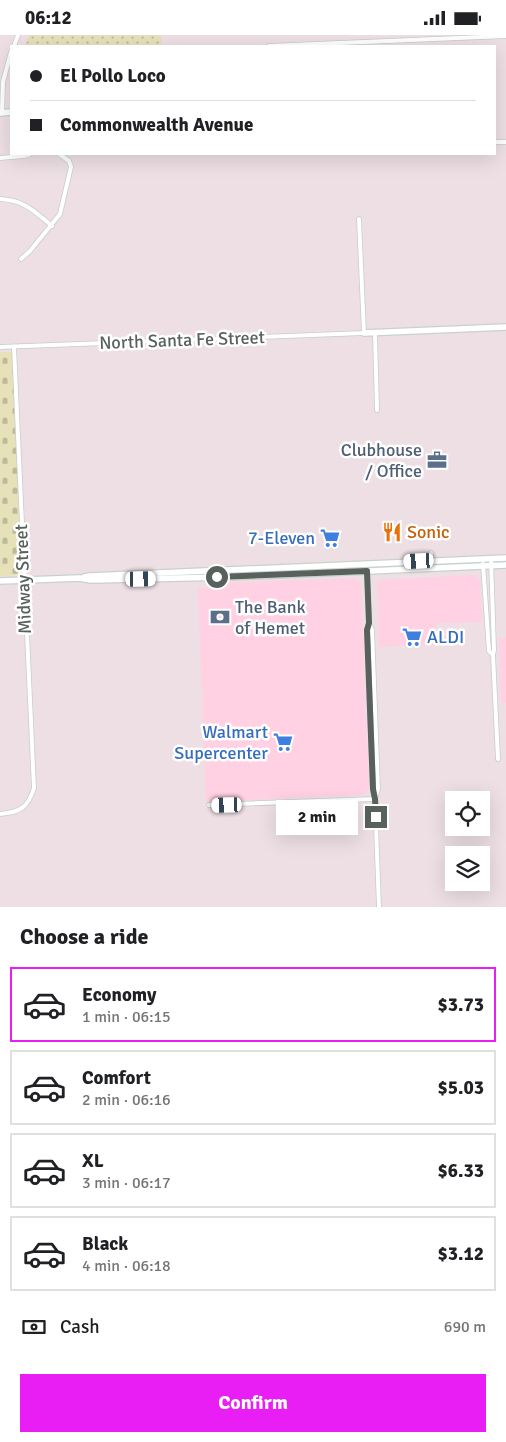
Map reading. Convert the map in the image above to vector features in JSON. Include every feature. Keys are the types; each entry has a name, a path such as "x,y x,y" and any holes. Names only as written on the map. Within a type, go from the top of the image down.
{"main road":[{"path":"364,333 506,327"},
{"path":"0,581 79,578 90,575 506,558"},
{"path":"79,578 91,580 276,575 506,565"},
{"path":"276,575 278,571 311,567"}],"street":[{"path":"293,45 506,36"},
{"path":"1,113 2,81 10,55"},
{"path":"0,158 22,155"},
{"path":"21,259 30,251 60,214 71,173 69,161 60,155"},
{"path":"0,199 13,199 22,203 52,225"},
{"path":"359,219 364,333"},
{"name":"North Santa Fe Street","path":"0,347 364,333"},
{"path":"375,333 377,410"},
{"name":"Midway Street","path":"0,814 12,813 23,809 30,800 34,789 14,347"},
{"path":"431,553 431,560"},
{"path":"483,559 489,651 493,655"},
{"path":"491,559 498,759"},
{"path":"367,563 369,623 367,630 373,789 380,907"},
{"path":"209,805 375,799"}],"shaded area":[{"path":"474,575 480,580 482,622 436,623 436,644 379,647 377,582 382,580"},
{"path":"355,578 361,584 369,790 362,795 206,802 198,589 213,588 217,583"},
{"path":"499,638 506,638 506,703 501,703"}],"green space":[{"path":"29,35 161,35 161,45 25,45"},
{"path":"0,352 14,352 22,575 0,576"}],"place":[{"name":"Clubhouse / Office","path":"437,460"},
{"name":"Sonic","path":"392,532"},
{"name":"7-Eleven","path":"330,538"},
{"name":"The Bank of Hemet","path":"220,617"},
{"name":"ALDI","path":"412,637"},
{"name":"Walmart Supercenter","path":"283,742"}],"route":[{"path":"217,577 367,571 369,623 367,630 373,789 376,817"}]}
